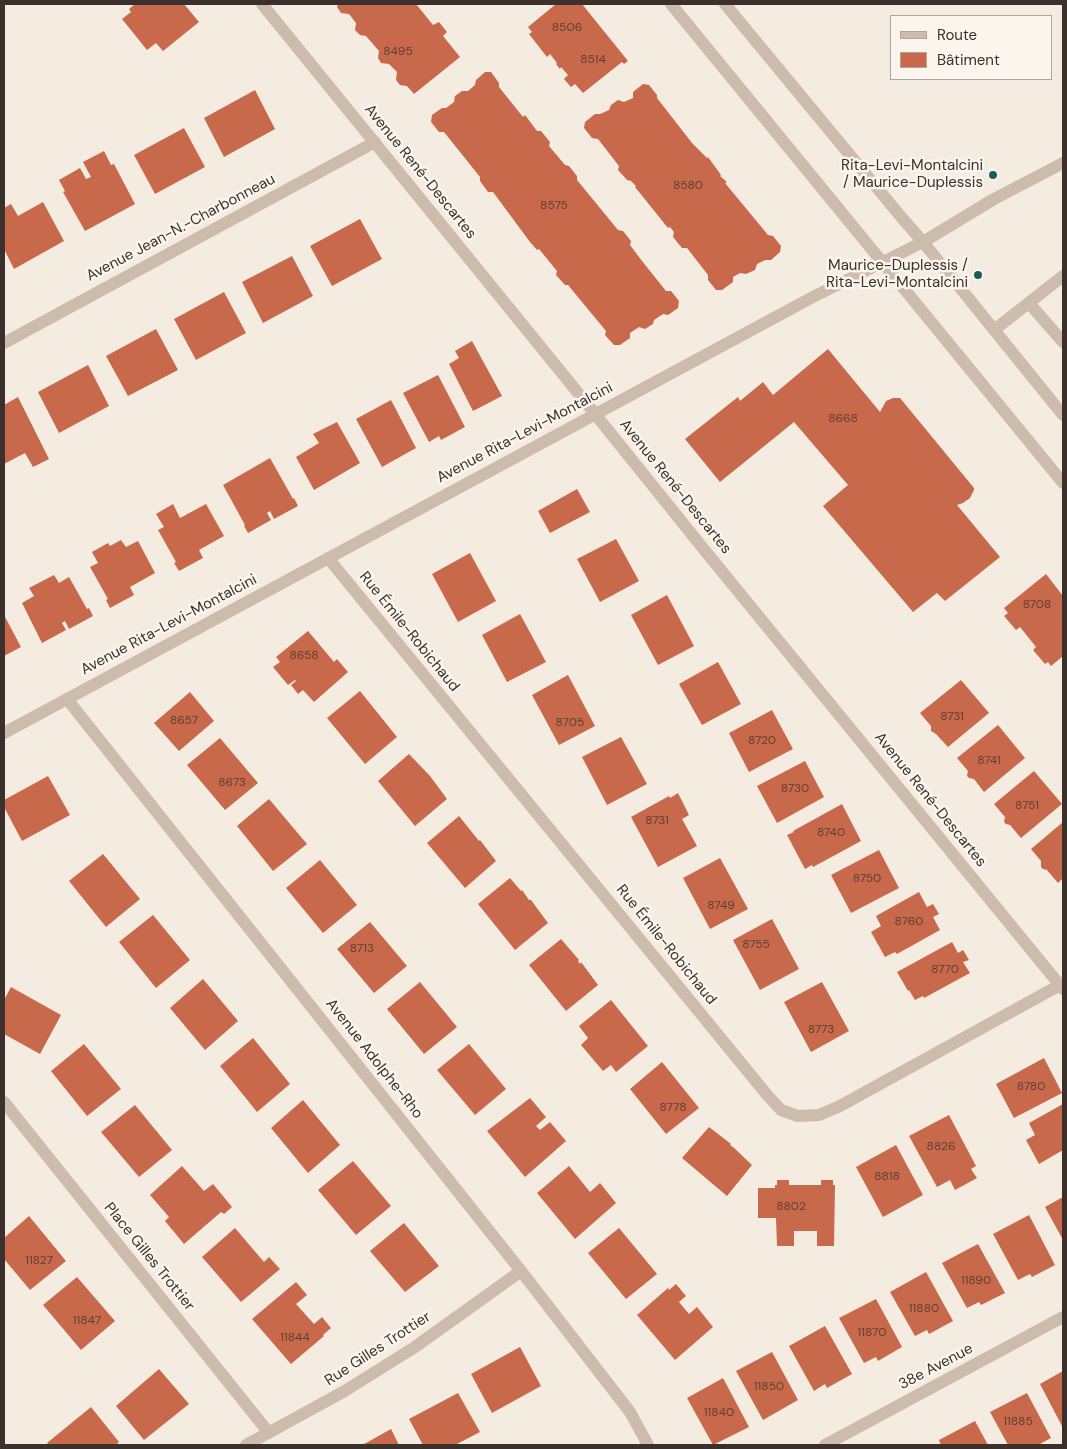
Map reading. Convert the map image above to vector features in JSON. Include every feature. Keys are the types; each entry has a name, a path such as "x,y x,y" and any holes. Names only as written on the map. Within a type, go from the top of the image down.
{"street":[{"name":"Avenue René-Descartes","path":"262,4 1062,987"},
{"path":"671,4 1063,483"},
{"path":"725,4 923,242 1063,415"},
{"name":"Avenue Jean-N.-Charbonneau","path":"4,343 375,142"},
{"name":"Avenue Rita-Levi-Montalcini","path":"4,733 595,413 811,298 923,242 994,200 1063,163"},
{"path":"994,330 1063,276"},
{"path":"1029,303 1063,342"},
{"name":"Rue Émile-Robichaud","path":"328,558 781,1110 798,1116 819,1115 833,1109 1062,987"},
{"name":"Avenue Adolphe-Rho","path":"66,699 521,1271 630,1412 648,1445"},
{"name":"Place Gilles Trottier","path":"4,1102 269,1433"},
{"name":"Rue Gilles Trottier","path":"246,1445 343,1392 415,1347 521,1271"},
{"name":"38e Avenue","path":"825,1445 1063,1317"}],"building":[{"path":"135,4 184,4 199,22 163,51 156,43 147,50 122,19 131,12 129,9"},
{"path":"338,4 416,4 433,25 439,22 447,32 443,36 460,57 414,94 407,86 400,85 396,80 397,72 389,64 381,63 378,58 379,51 366,36 360,35 355,30 356,23 349,14 341,13 337,7"},
{"path":"556,4 582,4 628,61 624,64 622,62 583,93 575,84 571,87 564,79 568,75 561,67 560,69 550,54 547,57 529,34 532,32 528,27"},
{"path":"485,72 491,72 499,83 499,87 523,117 525,115 537,131 541,131 550,142 549,146 565,165 569,166 577,176 577,180 618,230 623,231 631,241 630,245 666,291 671,291 679,301 678,308 668,315 663,314 645,329 639,327 630,333 630,338 620,345 614,345 605,335 606,331 568,285 565,285 556,275 557,271 539,249 537,250 530,242 493,192 488,192 480,181 480,177 444,132 439,132 431,122 432,115 454,102 455,96 462,91 468,91"},
{"path":"643,84 649,85 692,143 708,157 720,176 727,182 725,183 768,235 773,236 781,246 780,252 771,260 765,260 757,264 755,270 746,274 740,273 733,277 733,282 722,290 716,290 708,280 708,275 687,248 682,248 673,237 674,232 670,227 668,228 636,186 618,170 619,166 598,139 592,138 584,128 585,122 595,114 609,110 611,105 618,100 624,102 633,98 633,92"},
{"path":"255,90 275,129 224,157 204,118"},
{"path":"184,128 205,167 155,194 134,155"},
{"path":"104,151 111,165 114,164 135,204 85,231 63,192 65,191 59,180 80,168 86,179 91,177 83,162"},
{"path":"43,202 64,241 14,269 4,249 4,208 11,204 18,216"},
{"path":"360,219 382,259 332,286 310,246"},
{"path":"292,256 313,296 263,323 242,282"},
{"path":"224,292 246,333 196,360 174,319"},
{"path":"156,329 178,370 128,396 106,356"},
{"path":"472,341 502,396 473,411 449,364 459,358 455,351"},
{"path":"828,349 880,412 886,401 900,398 974,488 970,498 957,505 1000,557 945,601 937,593 913,612 823,506 848,485 794,422 720,482 685,439 738,397 740,401 763,382 773,395"},
{"path":"88,365 109,406 59,433 38,392"},
{"path":"438,375 465,427 441,440 439,436 429,442 403,393"},
{"path":"18,397 49,459 33,467 25,453 4,464 4,405"},
{"path":"391,400 416,448 382,467 356,419"},
{"path":"337,422 360,463 314,490 296,457 319,443 313,434"},
{"path":"270,458 298,506 274,519 270,511 267,513 271,520 248,533 223,485"},
{"path":"577,489 590,512 550,533 538,511"},
{"path":"173,504 180,518 206,504 224,536 199,550 203,558 179,571 158,530 164,527 156,514"},
{"path":"616,539 639,581 600,602 577,559"},
{"path":"121,540 126,547 138,541 155,573 130,587 134,595 110,608 106,600 108,599 90,567 98,563 92,552 108,543 110,546"},
{"path":"470,553 496,601 458,622 432,574"},
{"path":"1046,574 1063,596 1063,656 1051,666 1048,662 1045,664 1033,650 1036,647 1020,627 1016,630 1004,616 1008,613 1004,608"},
{"path":"54,575 59,583 69,577 93,616 69,629 65,621 62,623 66,630 42,643 22,603 34,596 29,588"},
{"path":"667,595 694,646 658,665 631,615"},
{"path":"520,614 546,662 507,682 482,635"},
{"path":"4,615 21,647 4,656"},
{"path":"308,631 334,662 337,659 348,672 314,702 303,690 298,694 291,685 295,680 288,685 273,667 280,662 276,657"},
{"path":"718,662 741,704 702,725 679,684"},
{"path":"568,675 595,726 559,745 532,695"},
{"path":"961,680 989,713 948,747 931,731 931,726 920,713"},
{"path":"360,691 397,737 365,764 327,718"},
{"path":"190,692 214,721 179,751 154,723"},
{"path":"772,710 793,749 749,772 729,733"},
{"path":"998,725 1025,758 984,792 974,779 967,776 968,771 957,758"},
{"path":"621,737 647,784 607,805 582,757"},
{"path":"220,738 258,783 225,810 187,765"},
{"path":"409,754 430,776 447,799 415,826 378,781"},
{"path":"805,761 824,797 777,823 757,786"},
{"path":"1034,771 1062,804 1021,838 1010,825 1004,822 1005,817 994,804"},
{"path":"48,776 70,815 22,841 4,807 4,800"},
{"path":"678,793 689,815 682,819 697,846 658,867 631,817"},
{"path":"269,799 307,844 273,871 237,826"},
{"path":"842,804 861,841 813,867 812,865 805,869 787,835"},
{"path":"459,816 496,861 465,888 427,843"},
{"path":"1063,822 1063,878 1058,883 1047,870 1041,867 1041,861 1031,849"},
{"path":"879,850 899,888 851,913 831,875"},
{"path":"103,854 140,899 106,927 69,881"},
{"path":"720,858 748,909 710,929 683,878"},
{"path":"320,860 357,905 323,933 286,888"},
{"path":"510,878 531,900 548,923 515,950 478,904"},
{"path":"919,892 927,907 933,904 939,914 933,917 940,930 897,954 895,952 885,957 871,932 881,926 876,916"},
{"path":"153,915 190,960 156,988 119,942"},
{"path":"772,919 799,969 760,990 733,940"},
{"path":"370,922 407,966 374,993 337,949"},
{"path":"561,939 598,985 566,1011 529,965"},
{"path":"952,942 958,953 963,950 969,960 963,962 970,973 924,998 923,996 915,1000 897,972"},
{"path":"203,979 238,1021 205,1050 170,1008"},
{"path":"420,982 457,1027 424,1054 387,1009"},
{"path":"822,982 849,1031 811,1052 784,1002"},
{"path":"11,987 61,1015 40,1054 4,1034 4,1000"},
{"path":"611,1000 648,1046 616,1072 611,1065 603,1071 581,1045 588,1038 579,1026"},
{"path":"253,1038 290,1084 257,1112 220,1066"},
{"path":"84,1044 121,1089 87,1116 51,1071"},
{"path":"469,1044 506,1089 475,1115 437,1070"},
{"path":"1044,1058 1062,1093 1014,1118 996,1084"},
{"path":"662,1062 699,1108 666,1134 630,1089"},
{"path":"530,1098 546,1117 536,1126 540,1130 550,1122 566,1141 525,1177 487,1131"},
{"path":"303,1100 340,1145 308,1173 271,1128"},
{"path":"1063,1104 1063,1150 1039,1164 1026,1140 1035,1135 1029,1123"},
{"path":"135,1105 172,1150 139,1177 101,1132"},
{"path":"949,1115 976,1166 971,1169 977,1178 955,1190 950,1180 937,1187 909,1136"},
{"path":"709,1127 731,1144 752,1165 727,1196 682,1158"},
{"path":"896,1145 923,1195 883,1217 856,1167"},
{"path":"353,1161 391,1206 356,1235 318,1190"},
{"path":"182,1166 204,1191 213,1184 232,1207 224,1214 221,1212 184,1244 165,1221 169,1217 150,1195"},
{"path":"569,1166 590,1192 600,1183 616,1203 575,1239 537,1193"},
{"path":"777,1180 789,1180 789,1185 821,1185 821,1180 833,1180 833,1185 835,1185 834,1246 817,1246 817,1231 794,1231 794,1246 777,1246 776,1218 758,1218 758,1188 775,1188"},
{"path":"1063,1197 1063,1240 1045,1207"},
{"path":"1029,1215 1055,1265 1032,1277 1030,1274 1018,1280 993,1234"},
{"path":"29,1216 66,1261 30,1290 4,1259 4,1238"},
{"path":"404,1223 439,1266 405,1292 370,1251"},
{"path":"235,1228 264,1262 269,1257 280,1269 241,1302 202,1257"},
{"path":"619,1228 657,1274 626,1299 588,1253"},
{"path":"978,1244 1005,1293 981,1305 979,1302 967,1308 942,1263"},
{"path":"926,1272 953,1321 929,1334 927,1330 915,1336 890,1292"},
{"path":"77,1277 115,1321 81,1350 43,1305"},
{"path":"296,1282 307,1295 296,1304 314,1324 322,1317 331,1328 291,1364 252,1319"},
{"path":"676,1284 686,1296 679,1302 689,1314 697,1307 713,1327 675,1360 637,1315 668,1288 669,1290"},
{"path":"876,1299 902,1347 878,1361 876,1357 864,1363 839,1318"},
{"path":"825,1326 852,1374 827,1388 825,1384 814,1391 789,1346"},
{"path":"520,1347 541,1386 492,1413 471,1374"},
{"path":"772,1352 798,1400 763,1420 736,1371"},
{"path":"159,1369 189,1404 144,1440 116,1406"},
{"path":"1063,1371 1063,1428 1040,1384"},
{"path":"723,1378 749,1427 713,1445 687,1398"},
{"path":"458,1393 480,1432 455,1445 423,1445 409,1419"},
{"path":"1027,1393 1051,1438 1038,1445 1008,1445 990,1412"},
{"path":"91,1407 119,1442 116,1445 49,1445 47,1443"},
{"path":"975,1421 988,1445 941,1445 939,1440"},
{"path":"391,1429 399,1445 361,1445 366,1443"}],"place":[{"name":"Rita-Levi-Montalcini / Maurice-Duplessis","path":"993,175"},
{"name":"Maurice-Duplessis / Rita-Levi-Montalcini","path":"978,275"}]}
